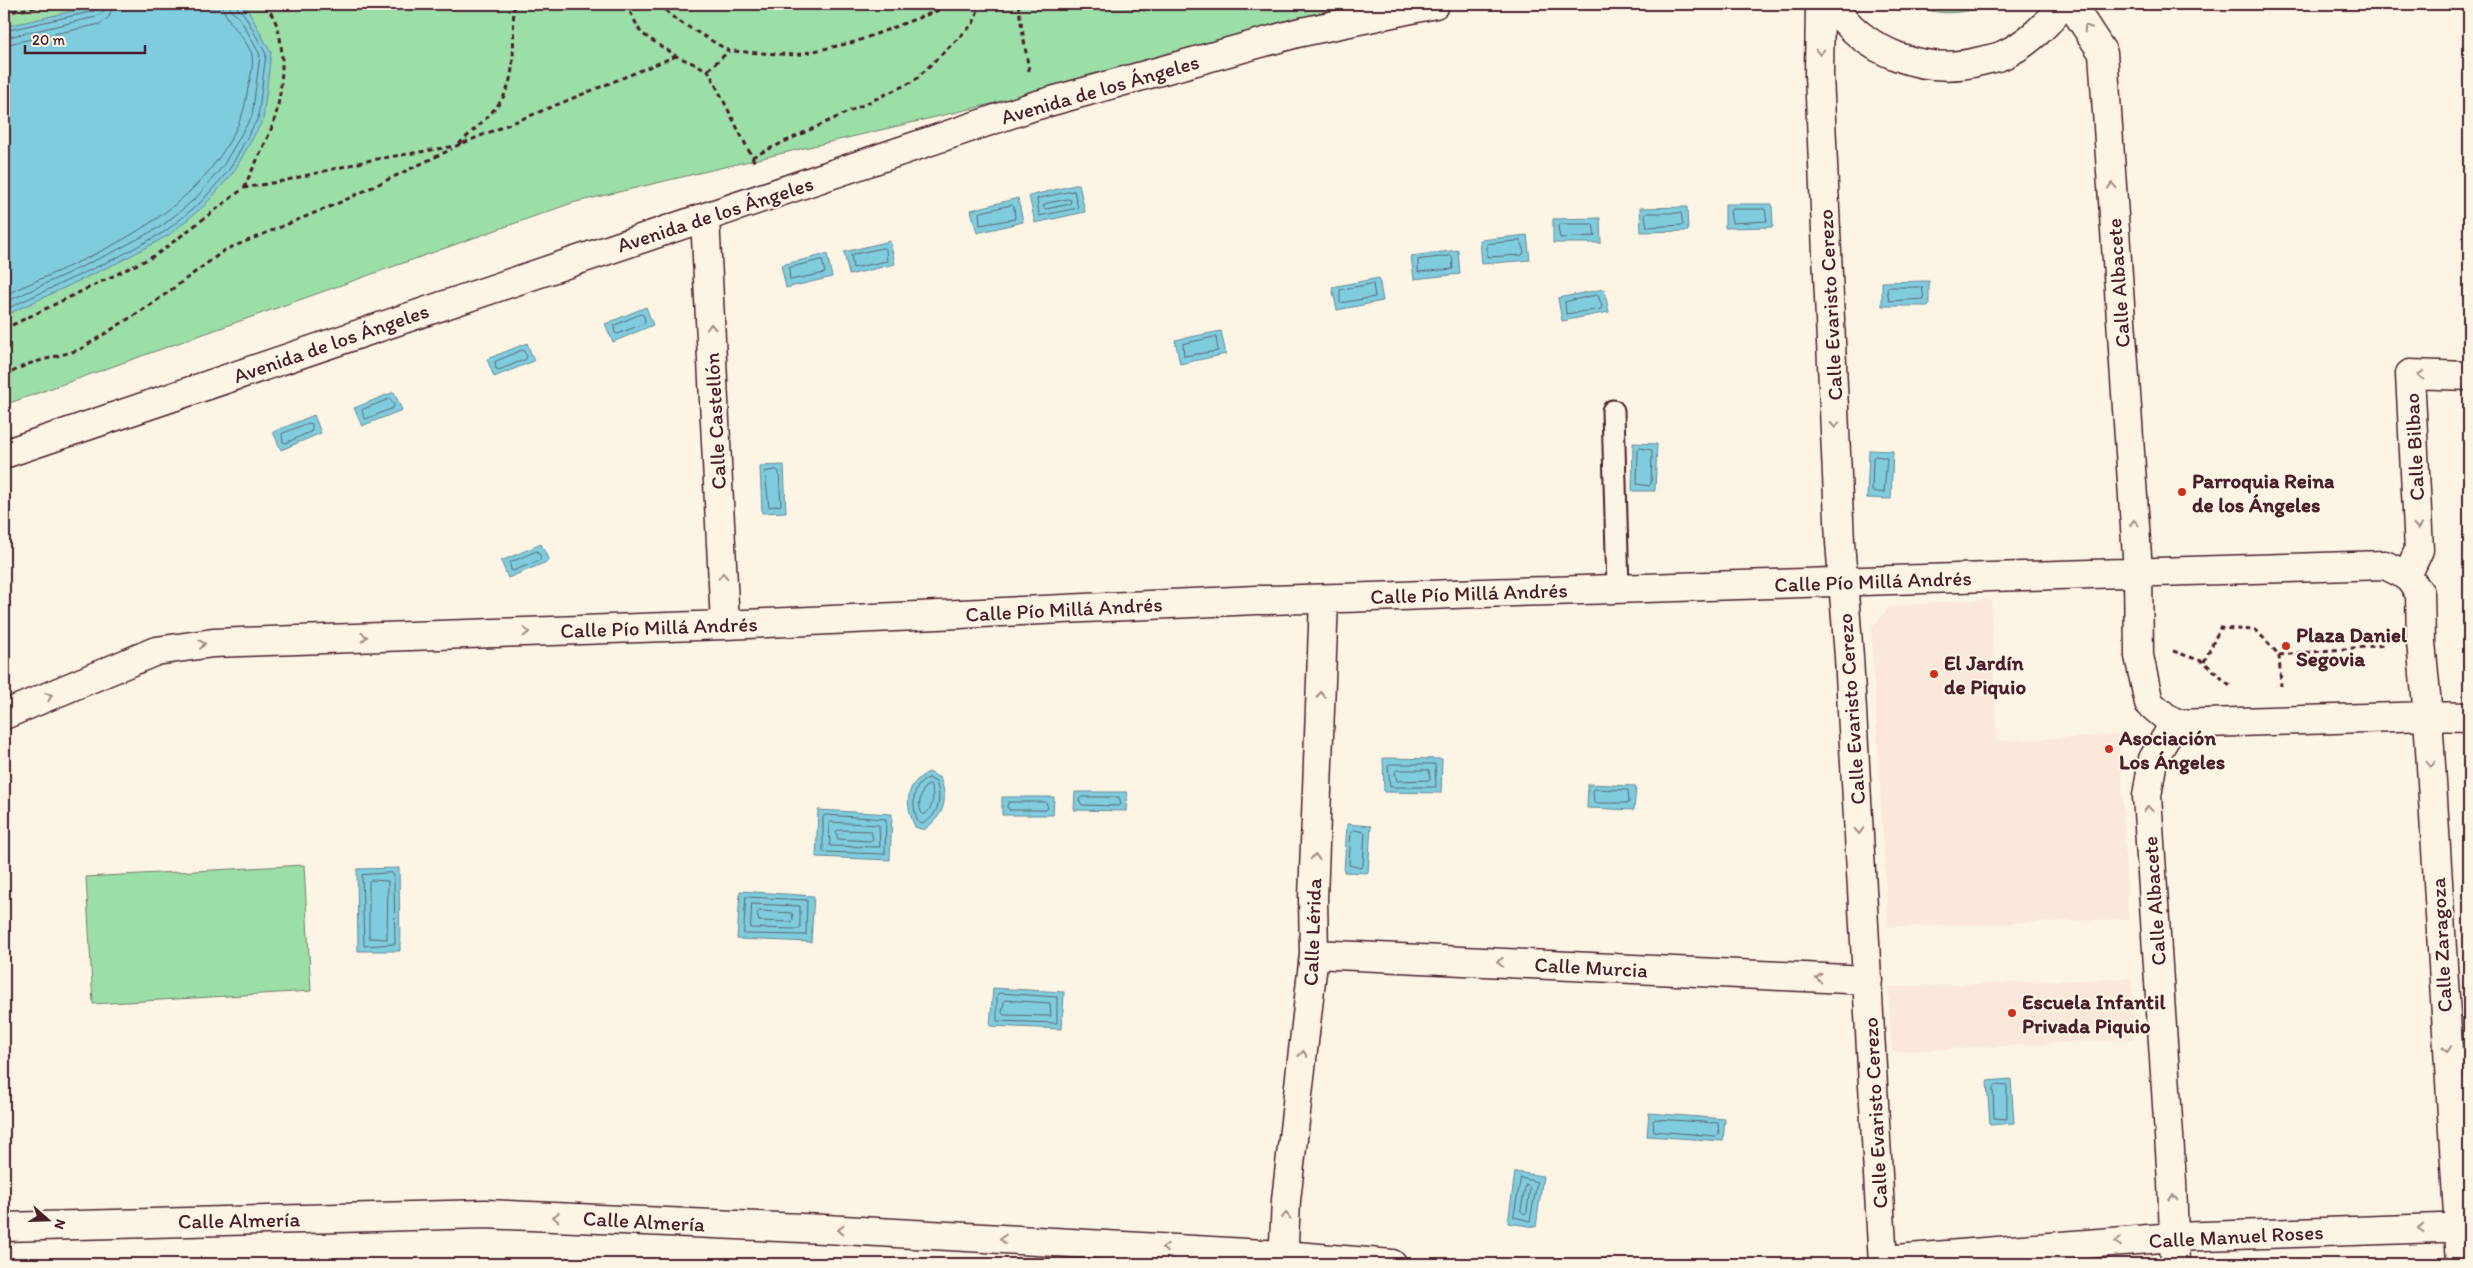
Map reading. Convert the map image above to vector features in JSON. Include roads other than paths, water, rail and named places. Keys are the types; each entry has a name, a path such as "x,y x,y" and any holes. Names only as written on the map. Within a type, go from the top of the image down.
{"street":[{"name":"Avenida de los Ángeles","path":"4,454 1034,106 1297,33 1435,4"},
{"name":"Calle Evaristo Cerezo","path":"1820,4 1820,85 1843,582 1868,980 1883,1262"},
{"path":"1832,4 1843,21 1877,48 1918,64 1961,66 2002,55 2039,32 2064,4"},
{"name":"Calle Albacete","path":"2071,4 2103,53 2138,571"},
{"name":"Calle Castellón","path":"705,217 725,625"},
{"name":"Calle Bilbao","path":"2407,576 2419,550 2410,374 2469,376"},
{"path":"2428,716 2421,642 2420,593 2407,576 2385,565 2138,571 2139,656 2149,703 2174,724 2428,716 2469,717"},
{"name":"Calle Pío Millá Andrés","path":"4,715 156,651 213,642 725,625 1256,600 1791,585 2138,571"},
{"name":"Calle Lérida","path":"1284,1260 1286,1200 1314,954 1313,899 1324,599"},
{"name":"Calle Zaragoza","path":"2428,716 2464,1227 2461,1264"},
{"name":"Calle Albacete","path":"2174,724 2153,759 2147,796 2172,1182 2175,1264"},
{"name":"Calle Murcia","path":"1314,954 1868,980"},
{"name":"Calle Almería","path":"4,1227 485,1214 825,1229 1284,1260 1392,1264"},
{"name":"Calle Manuel Roses","path":"1883,1262 2174,1237 2464,1227"}],"lane":[{"path":"1613,411 1618,589"}],"water":[{"path":"104,4 237,4 248,10 271,53 263,120 233,173 204,206 169,235 121,261 4,316 4,27"},
{"path":"1079,184 1085,212 1035,223 1029,196"},
{"path":"1018,198 1023,222 977,233 971,210"},
{"path":"1725,204 1772,204 1773,227 1725,228"},
{"path":"1687,207 1688,231 1641,232 1640,208"},
{"path":"1600,218 1601,243 1553,243 1553,219"},
{"path":"1527,235 1530,260 1482,264 1480,240"},
{"path":"890,241 895,264 849,275 844,252"},
{"path":"1458,250 1460,274 1414,279 1411,256"},
{"path":"827,254 832,277 786,288 781,265"},
{"path":"1379,278 1383,301 1337,310 1332,287"},
{"path":"1929,281 1929,306 1882,306 1882,282"},
{"path":"1604,289 1609,312 1562,321 1558,298"},
{"path":"646,307 653,325 613,342 605,324"},
{"path":"1221,331 1226,354 1180,364 1175,340"},
{"path":"527,343 534,361 494,377 487,359"},
{"path":"394,392 402,410 362,426 354,408"},
{"path":"314,415 321,433 281,450 273,432"},
{"path":"1633,443 1657,444 1655,491 1632,491"},
{"path":"1869,450 1893,451 1891,499 1867,498"},
{"path":"784,465 786,512 762,513 760,466"},
{"path":"541,544 549,561 508,578 501,561"},
{"path":"1383,758 1442,759 1441,793 1384,792"},
{"path":"929,772 940,778 943,786 944,801 943,807 936,819 924,830 915,827 908,803 911,789 915,782"},
{"path":"1588,784 1636,786 1634,810 1587,808"},
{"path":"1075,792 1127,792 1126,811 1074,810"},
{"path":"1002,797 1054,797 1053,815 1002,815"},
{"path":"818,810 892,814 890,860 816,857"},
{"path":"1347,824 1371,826 1368,873 1344,872"},
{"path":"399,868 400,951 358,951 357,869"},
{"path":"740,891 814,896 811,942 737,939"},
{"path":"993,988 1064,992 1062,1029 990,1026"},
{"path":"2011,1079 2014,1123 1990,1125 1987,1081"},
{"path":"1649,1113 1725,1119 1723,1141 1647,1136"},
{"path":"1515,1172 1543,1176 1536,1227 1508,1223"}],"place":[{"name":"Parroquia Reina de los Ángeles","path":"2182,492"},
{"name":"Plaza Daniel Segovia","path":"2286,646"},
{"name":"El Jardín de Piquio","path":"1934,674"},
{"name":"Asociación Los Ángeles","path":"2109,749"},
{"name":"Escuela Infantil Privada Piquio","path":"2012,1013"}]}
